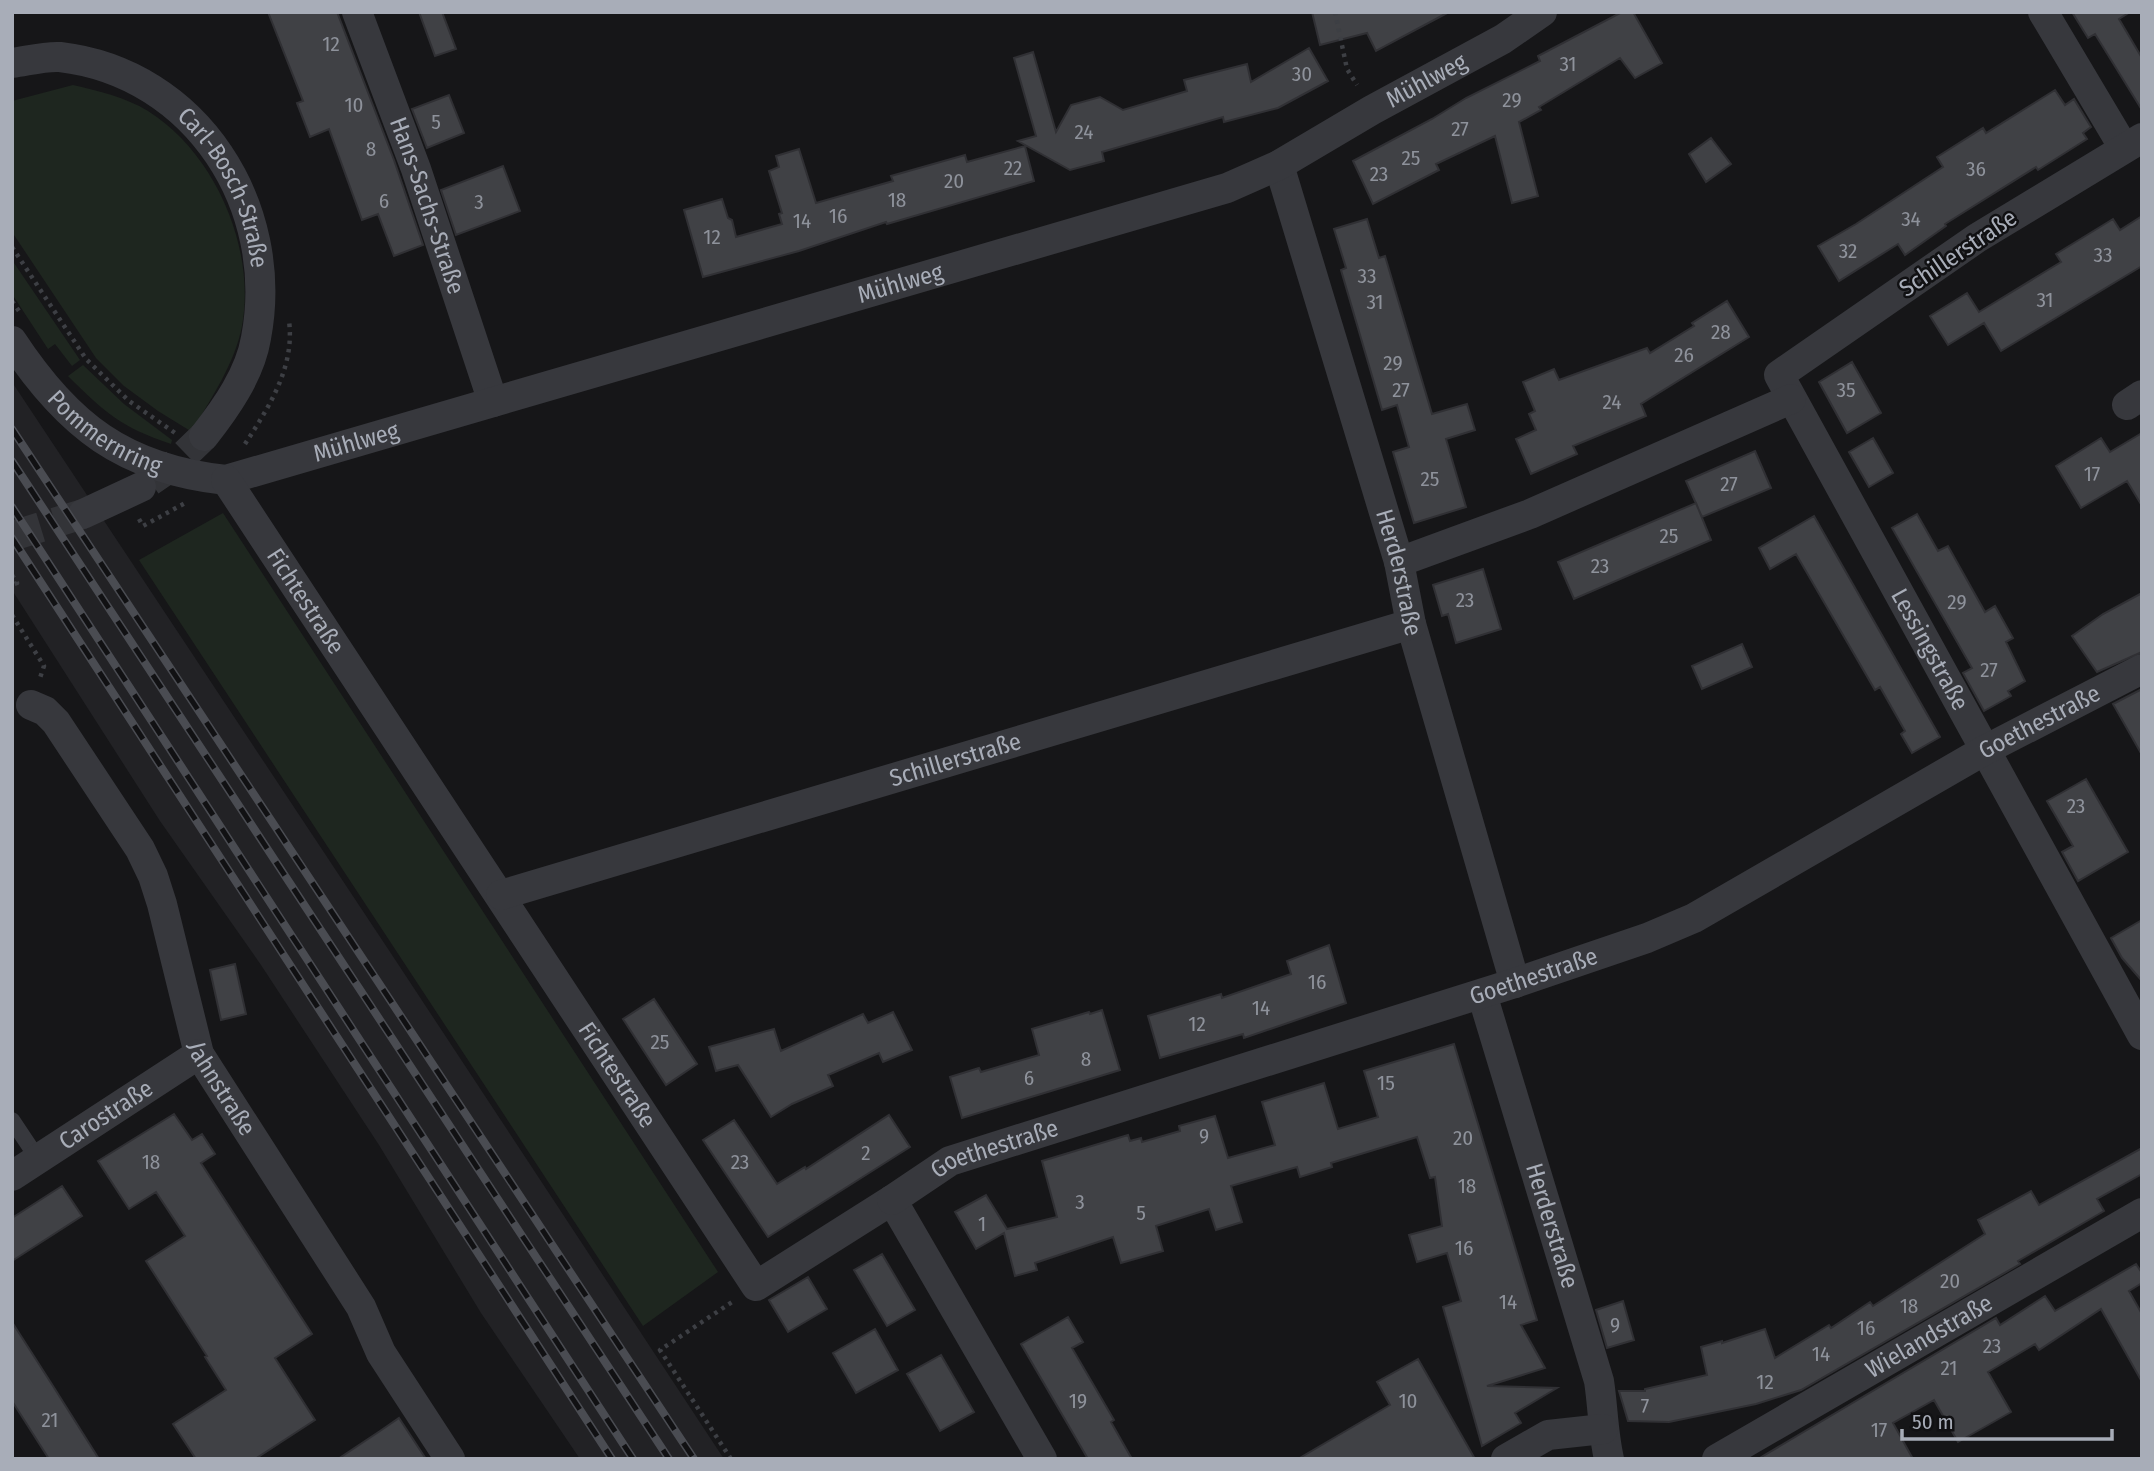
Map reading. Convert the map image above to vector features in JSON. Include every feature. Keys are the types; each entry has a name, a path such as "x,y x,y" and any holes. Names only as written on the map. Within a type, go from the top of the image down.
{"street":[{"name":"Hans-Sachs-Straße","path":"357,12 416,169 493,402"},
{"name":"Mühlweg","path":"226,480 1227,188 1279,165 1372,110 1503,39 1542,12"},
{"path":"2043,12 2133,143"},
{"name":"Carl-Bosch-Straße","path":"12,62 58,57 103,67 138,82 176,107 208,139 230,171 249,213 260,256 261,300 256,340 241,379 222,413 193,437"},
{"name":"Schillerstraße","path":"1399,562 1530,514 1785,387 1977,238 2133,143"},
{"name":"Herderstraße","path":"1279,165 1399,562 1411,624 1516,983"},
{"name":"Pommernring","path":"12,341 54,397 84,426 117,450 170,471 226,480"},
{"name":"Lessingstraße","path":"1785,387 2142,1035"},
{"name":"Fichtestraße","path":"226,480 756,1286"},
{"path":"83,514 139,501"},
{"name":"Schillerstraße","path":"501,895 1411,624"},
{"name":"Goethestraße","path":"892,1200 950,1161 1482,994 1647,938 1694,918 1985,750 2142,669"},
{"name":"Jahnstraße","path":"31,705 45,711 56,722 140,849 162,904 199,1054 362,1307 381,1353 450,1459"},
{"name":"Herderstraße","path":"1482,994 1599,1381 1604,1409 1603,1429 1609,1459"},
{"name":"Carostraße","path":"12,1176 199,1054"},
{"path":"756,1286 892,1200 1042,1459"},
{"name":"Wielandstraße","path":"1717,1459 2138,1224"},
{"path":"1506,1459 1548,1435 1603,1429"}],"lane":[{"path":"12,1120 38,1159"}],"path":[{"path":"1335,12 1347,69 1372,110"},
{"path":"12,247 86,359 129,401 193,437"},
{"path":"139,501 143,526 226,480"},
{"path":"12,575 18,583 12,585"},
{"path":"12,615 44,666 31,705"},
{"path":"732,1459 660,1350 756,1286"}],"shaded area":[{"path":"73,85 130,102 148,111 172,129 193,151 211,177 236,235 243,265 245,296 239,340 228,368 192,432 124,386 96,358 12,232 12,101"},
{"path":"12,260 80,360 72,366 55,344 48,349 12,294"},
{"path":"83,365 124,404 172,440 171,444 126,425 93,400 68,376"},
{"path":"12,382 724,1459 580,1459 481,1313 379,1145 261,965 160,821 12,590"},
{"path":"223,513 718,1272 643,1326 139,560"}],"building":[{"path":"268,12 337,12 394,160 423,245 394,256 378,214 362,220 329,129 310,137 297,103 303,101"},
{"path":"419,12 442,12 456,49 435,56"},
{"path":"1312,12 1449,12 1376,51 1367,33 1320,45"},
{"path":"1622,12 1633,12 1662,63 1635,78 1620,58 1519,122 1538,196 1512,203 1495,136 1436,164 1439,170 1373,204 1353,161 1466,98 1540,61 1538,56"},
{"path":"2072,12 2130,12 2119,19 2142,58 2142,110 2095,34 2088,38"},
{"path":"1309,48 1328,81 1278,108 1224,122 1223,117 1102,152 1104,161 1070,170 1018,141 1036,136 1014,58 1033,52 1056,132 1071,105 1100,97 1123,110 1187,91 1184,80 1247,64 1251,82"},
{"path":"2055,90 2065,105 2074,99 2091,127 2083,133 2087,139 2038,170 2036,167 1945,224 1946,226 1905,255 1898,244 1839,281 1818,246 1943,167 1937,157 1983,128 1986,133"},
{"path":"449,95 464,133 427,148 412,109"},
{"path":"1711,138 1731,164 1706,182 1689,154"},
{"path":"1025,146 1034,181 703,277 684,210 722,199 728,218 732,220 736,237 782,224 779,214 782,213 769,171 779,167 776,156 799,149 816,203 893,181 891,176 965,155 967,162"},
{"path":"503,166 520,211 456,235 441,190"},
{"path":"2142,216 2142,266 2001,351 1984,323 1948,345 1930,316 1967,293 1979,312 2061,262 2056,254 2113,219 2120,230"},
{"path":"1367,219 1379,258 1385,256 1432,414 1467,404 1475,430 1446,439 1466,507 1414,523 1393,452 1409,447 1397,405 1382,410 1341,270 1346,268 1334,229"},
{"path":"1727,301 1749,337 1641,404 1646,416 1573,446 1577,454 1531,474 1516,439 1536,430 1529,414 1535,411 1523,382 1554,369 1559,380 1647,348 1650,353 1694,326 1692,323"},
{"path":"1852,362 1881,413 1847,433 1819,382"},
{"path":"2142,433 2142,506 2127,481 2081,508 2056,466 2101,438 2110,452"},
{"path":"1873,438 1893,473 1869,487 1849,452"},
{"path":"1755,451 1771,488 1702,517 1686,481"},
{"path":"1696,503 1711,540 1574,599 1558,562"},
{"path":"1917,514 1938,551 1948,546 1985,612 1995,606 2013,638 2006,642 2025,681 2008,691 2011,696 1984,711 1963,673 1972,668 1892,528"},
{"path":"1814,516 1940,737 1912,753 1901,734 1905,731 1880,687 1875,690 1796,554 1770,569 1759,548"},
{"path":"1483,569 1501,629 1456,643 1448,614 1442,616 1433,585"},
{"path":"2142,593 2142,652 2097,672 2072,636 2103,614"},
{"path":"1742,644 1752,667 1702,689 1692,666"},
{"path":"2142,689 2142,755 2113,704"},
{"path":"2086,779 2128,852 2078,881 2062,852 2073,846 2047,801"},
{"path":"2142,920 2142,981 2122,958 2111,938"},
{"path":"1329,945 1346,1003 1244,1038 1243,1034 1160,1058 1148,1016 1221,994 1222,998 1291,974 1287,961"},
{"path":"235,964 246,1014 221,1020 210,970"},
{"path":"654,999 697,1064 666,1085 623,1019"},
{"path":"1102,1010 1120,1070 962,1118 950,1077 979,1068 981,1072 1039,1055 1032,1029"},
{"path":"893,1012 912,1050 883,1062 879,1053 828,1075 833,1086 792,1104 771,1117 738,1065 716,1071 709,1047 774,1029 781,1051 863,1014 868,1023"},
{"path":"1454,1044 1537,1320 1521,1325 1545,1368 1487,1386 1557,1388 1515,1413 1521,1423 1482,1446 1443,1307 1461,1301 1447,1253 1417,1262 1409,1235 1442,1226 1435,1177 1430,1178 1417,1137 1331,1163 1332,1167 1300,1177 1297,1167 1231,1186 1242,1222 1216,1230 1209,1209 1156,1226 1163,1251 1121,1263 1113,1237 1035,1263 1037,1270 1015,1276 1004,1233 976,1249 955,1212 986,1195 1007,1229 1057,1217 1042,1161 1128,1135 1130,1141 1141,1138 1142,1142 1180,1131 1179,1126 1215,1116 1228,1158 1275,1145 1262,1102 1324,1083 1338,1129 1378,1117 1364,1071"},
{"path":"174,1114 192,1140 202,1134 215,1154 201,1163 312,1334 275,1358 315,1420 255,1459 196,1459 173,1424 226,1390 146,1261 185,1236 156,1192 129,1209 98,1161"},
{"path":"889,1115 910,1147 768,1237 703,1140 734,1120 777,1184 805,1167 806,1169"},
{"path":"2142,1148 2142,1174 2097,1199 2104,1211 2018,1261 2020,1264 1801,1390 1756,1404 1669,1422 1628,1421 1619,1391 1645,1391 1707,1375 1701,1347 1765,1329 1775,1358 1829,1325 1831,1328 1870,1302 1873,1306 1985,1234 1978,1220 2031,1191 2039,1205"},
{"path":"62,1186 82,1216 12,1261 12,1218"},
{"path":"882,1254 915,1310 887,1326 854,1270"},
{"path":"2136,1264 2142,1273 2142,1283 2129,1291 2142,1314 2142,1382 2101,1309 2039,1350 2035,1344 1988,1372 2011,1412 1958,1442 1934,1400 1893,1423 1913,1459 1758,1459 1996,1318 2000,1325 2045,1296 2055,1311"},
{"path":"808,1277 827,1309 788,1332 769,1300"},
{"path":"1623,1301 1634,1340 1607,1348 1596,1310"},
{"path":"1068,1317 1083,1342 1072,1348 1114,1420 1111,1422 1132,1459 1088,1459 1021,1344"},
{"path":"12,1322 99,1459 49,1459 12,1401"},
{"path":"875,1329 898,1370 856,1393 833,1353"},
{"path":"941,1355 974,1412 940,1431 907,1374"},
{"path":"1418,1359 1475,1459 1298,1459 1390,1405 1377,1382"},
{"path":"399,1418 426,1459 338,1459 380,1431"}],"tunnel":[{"path":"150,481 175,464 204,436"},
{"path":"12,536 83,514"}],"railway":[{"path":"12,429 694,1459"},
{"path":"12,461 669,1459"},
{"path":"12,507 633,1459"},
{"path":"12,538 612,1459"}]}
